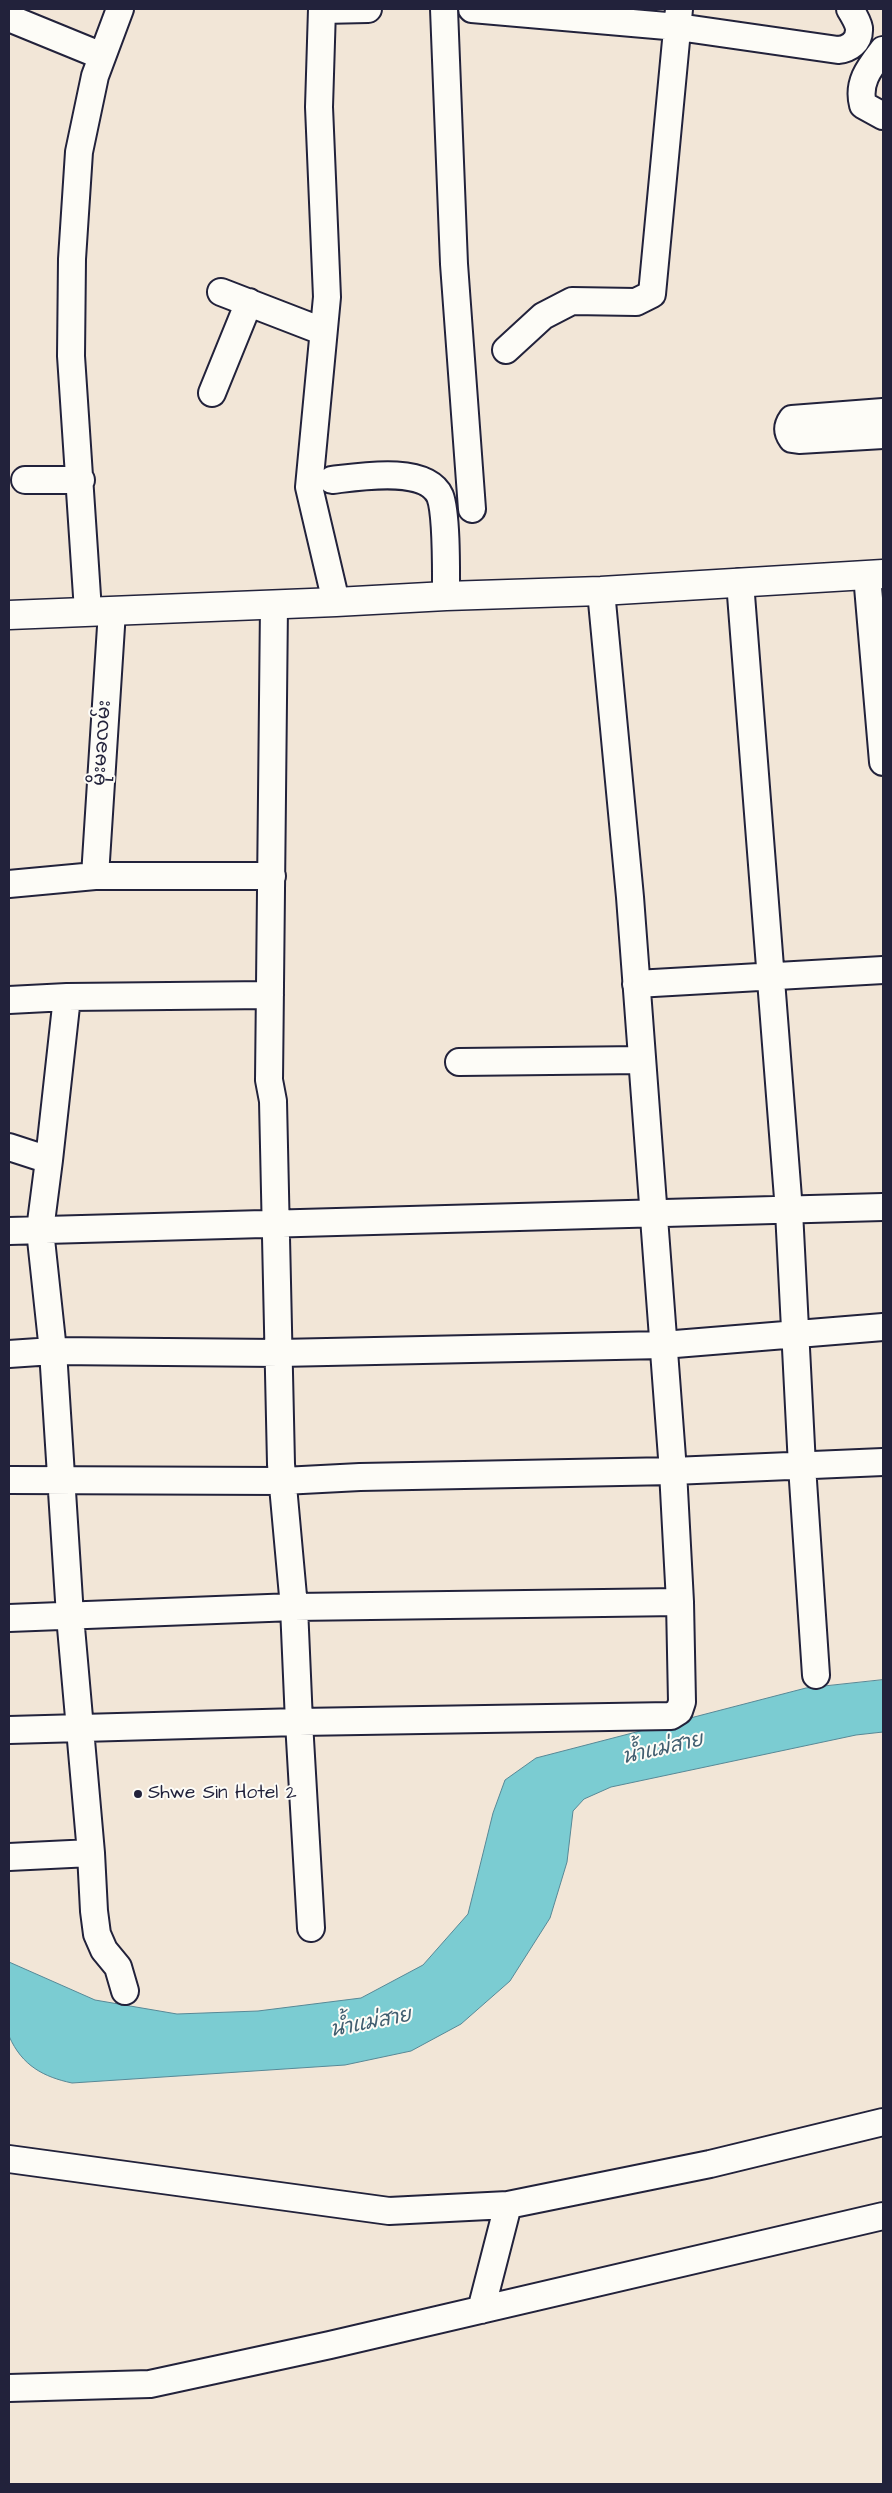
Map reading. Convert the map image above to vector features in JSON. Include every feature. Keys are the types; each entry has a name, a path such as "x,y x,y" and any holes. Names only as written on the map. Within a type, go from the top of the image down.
{"main road":[{"path":"9,615 601,591 875,574"}],"street":[{"name":"မိုးမခလမ်း","path":"94,876 100,611 81,480 71,356 72,259 79,152 95,76 120,9"},
{"path":"336,602 309,487 320,383 322,331 327,297 319,107 322,10 368,9"},
{"path":"444,9 454,264 472,508"},
{"path":"472,9 678,18 838,50 847,49 856,41"},
{"path":"850,9 859,28 856,41 860,93 863,105 883,116"},
{"path":"9,18 102,56"},
{"path":"506,350 543,316 572,301 636,302 652,294 678,18"},
{"path":"860,93 867,70 883,50"},
{"path":"221,292 322,331"},
{"path":"212,393 249,302"},
{"path":"883,412 792,418 788,424 788,434 792,439 799,440 883,436"},
{"path":"332,480 398,476 420,480 433,488 440,497 444,521 446,596"},
{"path":"25,480 81,480"},
{"path":"875,574 883,762"},
{"path":"740,582 789,1211 802,1466 816,1674"},
{"path":"9,1730 300,1722 671,1716 679,1711 682,1702 680,1602 673,1470 636,984 601,591"},
{"path":"274,605 269,1080 273,1101 282,1481 294,1607 311,1928"},
{"path":"9,884 94,876 272,876"},
{"path":"636,984 883,970"},
{"path":"9,1000 67,997 270,995"},
{"path":"67,997 40,1230 52,1352 60,1480 66,1535 70,1616 81,1729 94,1911 97,1934 104,1950 118,1967 125,1991"},
{"path":"459,1062 642,1060"},
{"path":"9,1147 49,1160"},
{"path":"9,1231 883,1207"},
{"path":"9,1354 52,1352 279,1353 663,1345 795,1336 883,1327"},
{"path":"9,1480 282,1481 360,1477 673,1470 883,1462"},
{"path":"9,1618 294,1607 680,1602"},
{"path":"9,1857 91,1853"},
{"path":"9,2158 389,2211 508,2204 710,2164 883,2122"},
{"path":"481,2310 508,2204"},
{"path":"9,2388 150,2384 481,2310 883,2216"}],"water":[{"name":"น้ำแม่สาย","path":"883,1680 883,1732 856,1735 611,1787 584,1799 573,1811 567,1862 550,1918 510,1981 461,2024 411,2051 345,2065 72,2083 52,2077 35,2068 20,2055 9,2036 9,1962 95,2000 177,2014 258,2011 361,1998 423,1965 468,1914 493,1813 505,1780 536,1758 806,1688"}],"place":[{"name":"Shwe Sin Hotel 2","path":"138,1794"}]}
